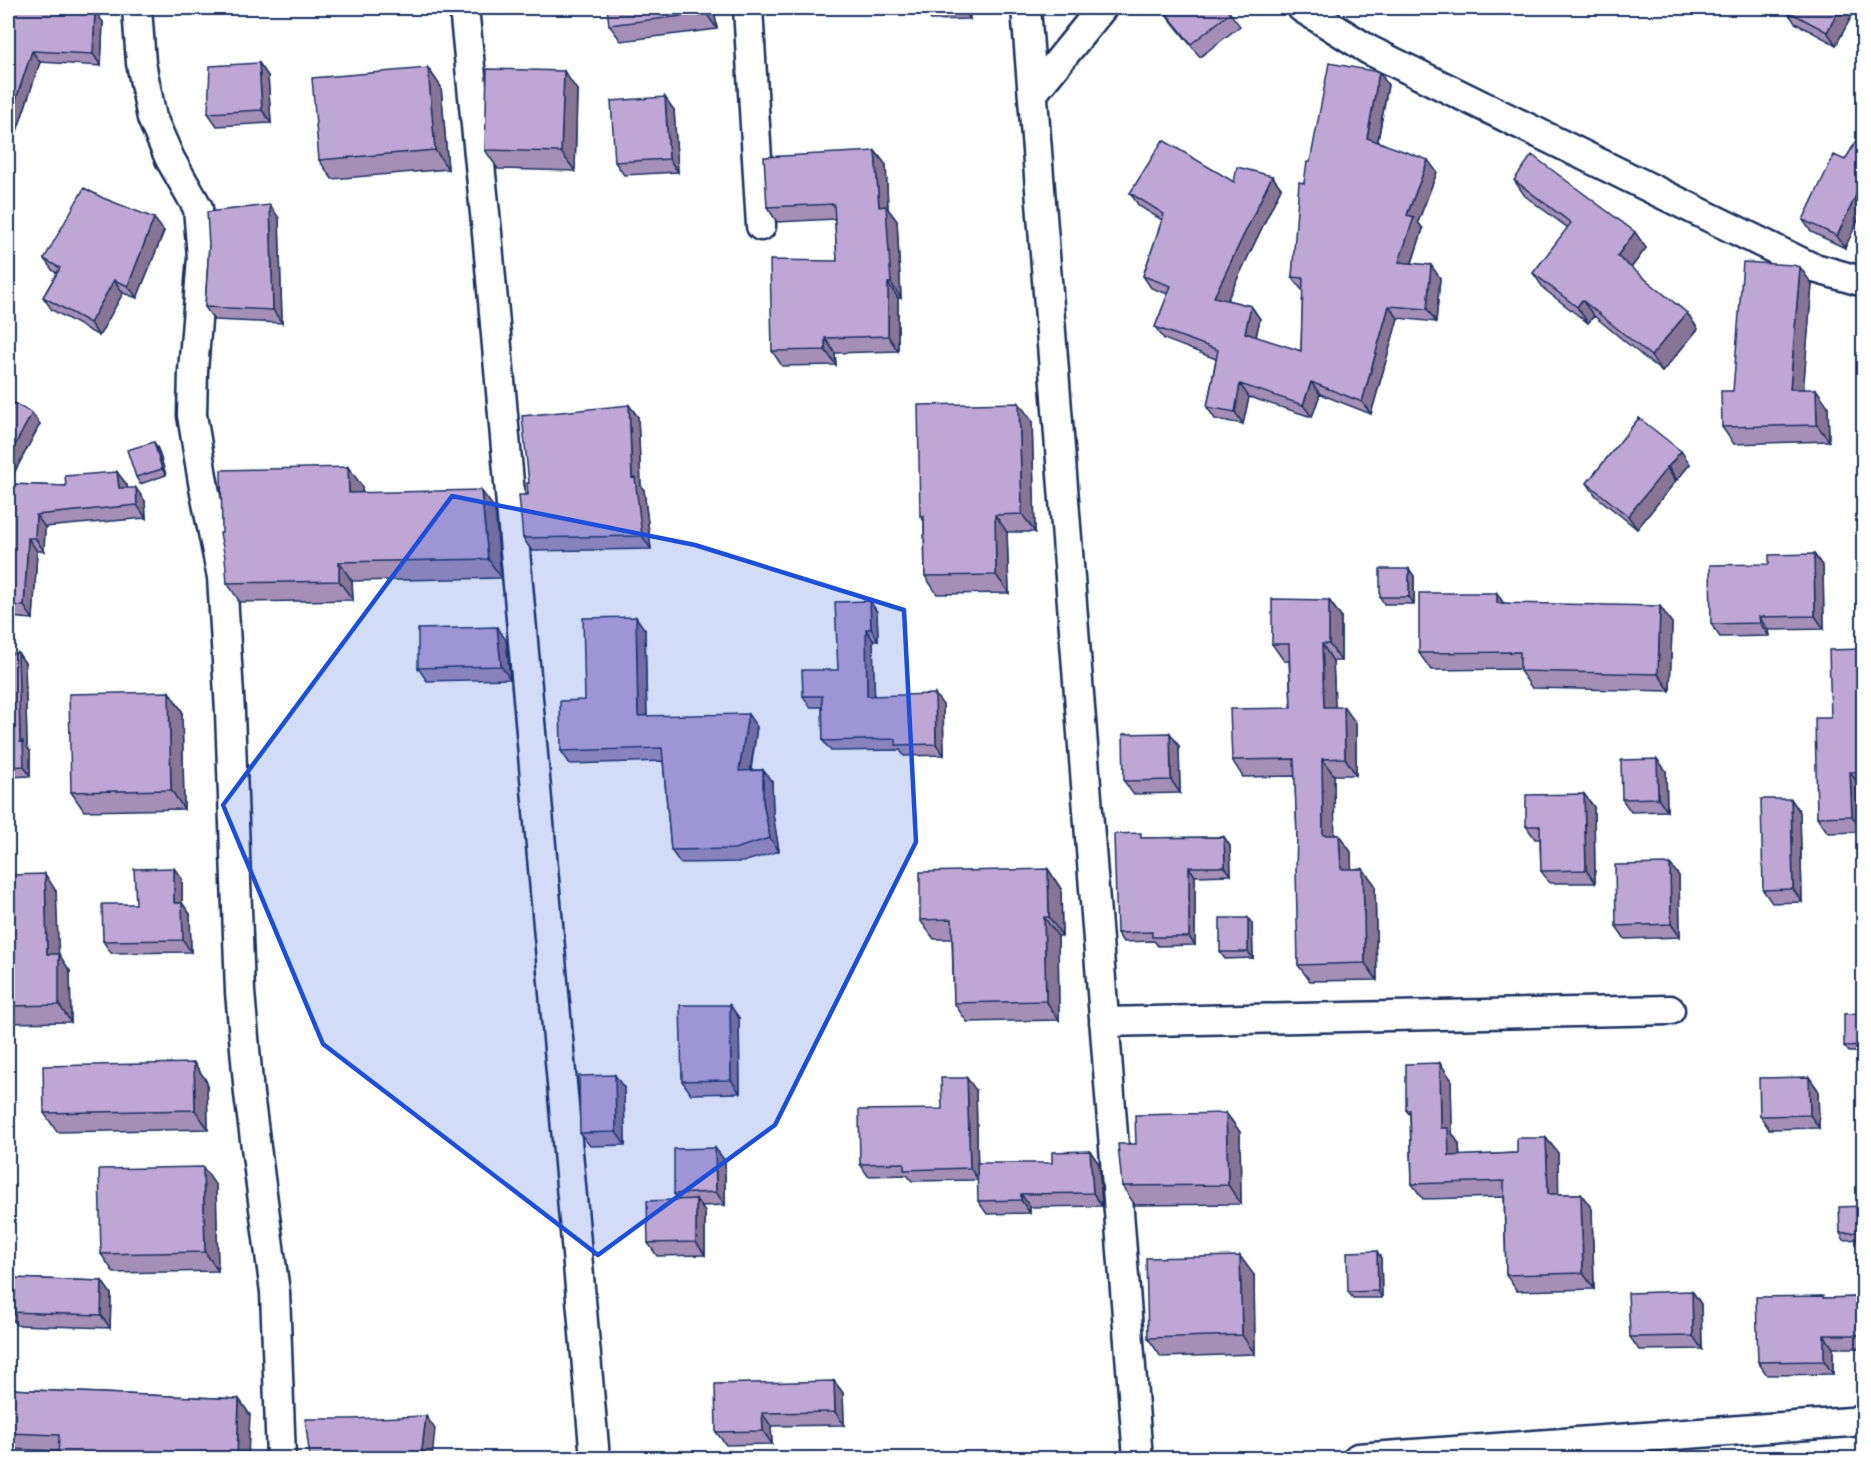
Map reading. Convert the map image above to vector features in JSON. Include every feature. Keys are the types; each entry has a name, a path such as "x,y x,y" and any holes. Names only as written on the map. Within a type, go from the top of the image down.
{"street":[{"path":"137,8 141,63 152,118 170,159 198,208 202,257 192,415 222,577 230,712 240,992 249,1094 275,1292 281,1458"},
{"path":"464,8 487,233 595,1458"},
{"path":"748,8 761,226"},
{"path":"1026,8 1137,1458"},
{"path":"1033,93 1102,8"},
{"path":"1302,8 1369,50 1800,262 1863,282"},
{"path":"1104,1022 1670,1010"},
{"path":"1358,1458 1863,1421"}],"highlighted area":[{"path":"452,496 695,545 904,610 916,842 775,1125 598,1255 323,1044 223,805"}],"building":[{"path":"8,8 95,11 93,54 32,51 8,123"},
{"path":"607,8 705,8 706,13 609,25"},
{"path":"1162,8 1226,8 1230,13 1191,44"},
{"path":"1788,8 1840,8 1827,32 1786,10"},
{"path":"259,63 262,110 208,113 210,66"},
{"path":"1329,63 1379,72 1367,138 1428,160 1407,215 1414,217 1399,262 1431,265 1427,309 1389,306 1362,402 1311,382 1303,405 1240,384 1235,412 1207,407 1218,350 1155,327 1171,286 1143,276 1164,214 1130,193 1163,140 1234,182 1237,167 1272,176 1214,297 1251,306 1245,333 1301,351 1303,278 1292,277 1299,182 1304,183 1307,162 1310,162"},
{"path":"428,68 435,150 319,160 312,78"},
{"path":"487,69 564,71 561,152 485,150"},
{"path":"665,97 669,159 615,162 611,101"},
{"path":"1863,129 1863,180 1837,236 1803,220 1834,155 1845,160"},
{"path":"875,151 879,207 886,206 891,283 888,283 888,336 825,338 825,350 772,351 770,260 837,261 834,204 767,207 764,157"},
{"path":"1532,155 1635,232 1617,256 1687,313 1651,356 1582,300 1577,307 1533,273 1571,223 1514,180"},
{"path":"84,188 154,218 128,286 114,280 90,323 43,297 60,268 44,259"},
{"path":"270,205 273,310 205,307 209,245 207,212"},
{"path":"1743,262 1800,267 1790,389 1816,389 1817,425 1722,427 1721,391 1733,391"},
{"path":"8,400 32,413 8,458"},
{"path":"1019,403 1022,514 995,515 996,575 925,576 924,516 920,516 918,405"},
{"path":"629,405 632,478 635,477 642,536 523,538 519,495 528,495 527,483 529,483 522,416"},
{"path":"1639,418 1681,451 1628,516 1587,483"},
{"path":"154,442 162,469 136,477 127,450"},
{"path":"348,467 349,493 481,490 488,559 339,562 339,581 227,583 220,533 222,533 221,470"},
{"path":"117,472 119,488 136,488 137,505 36,515 35,538 28,538 24,606 8,605 8,484 66,486 65,476"},
{"path":"1814,554 1815,616 1759,617 1760,623 1711,624 1710,565 1769,564 1769,555"},
{"path":"1380,569 1409,569 1409,597 1380,597"},
{"path":"1419,593 1497,593 1497,603 1660,606 1658,674 1520,671 1520,652 1419,653"},
{"path":"1272,599 1329,600 1329,644 1322,644 1324,707 1344,707 1345,758 1322,759 1323,835 1339,835 1341,869 1363,869 1365,963 1298,965 1294,759 1232,760 1230,709 1291,708 1289,644 1272,644"},
{"path":"870,601 871,629 866,629 867,696 935,694 936,744 896,745 896,739 823,741 822,696 803,696 802,670 838,670 835,602"},
{"path":"636,617 638,716 748,714 739,771 763,770 763,802 770,838 734,849 671,850 662,748 561,751 560,701 585,700 583,618"},
{"path":"497,627 501,666 418,668 418,629"},
{"path":"1863,649 1863,772 1850,772 1852,816 1817,817 1815,718 1831,718 1829,650"},
{"path":"18,653 20,742 23,741 24,766 8,767 8,654"},
{"path":"169,692 171,790 71,792 69,694"},
{"path":"1170,733 1171,780 1124,781 1123,734"},
{"path":"1657,759 1658,798 1622,799 1621,760"},
{"path":"1584,794 1586,870 1541,871 1540,826 1526,826 1526,795"},
{"path":"1761,799 1791,799 1793,889 1763,890"},
{"path":"1141,833 1141,838 1224,837 1225,867 1189,867 1189,937 1152,937 1152,932 1117,933 1114,834"},
{"path":"1670,864 1671,924 1616,926 1615,865"},
{"path":"174,868 174,903 182,903 183,940 103,941 102,904 136,904 134,869"},
{"path":"1048,869 1049,917 1044,917 1046,1001 954,1003 952,919 920,920 920,872"},
{"path":"45,874 47,954 59,954 59,1005 8,1006 8,875"},
{"path":"1220,918 1248,918 1248,952 1220,952"},
{"path":"680,1005 730,1005 731,1080 682,1081"},
{"path":"1863,1013 1863,1045 1844,1046 1844,1014"},
{"path":"194,1063 195,1110 44,1113 43,1066"},
{"path":"1440,1063 1441,1128 1448,1128 1449,1156 1517,1153 1517,1138 1546,1138 1548,1194 1581,1194 1583,1273 1506,1275 1504,1181 1412,1184 1410,1110 1406,1110 1406,1064"},
{"path":"615,1075 616,1132 580,1133 579,1076"},
{"path":"1809,1077 1810,1115 1760,1116 1759,1078"},
{"path":"941,1078 967,1078 970,1168 904,1170 904,1163 860,1164 859,1110 942,1109"},
{"path":"1226,1113 1228,1185 1122,1186 1118,1144 1136,1144 1135,1115"},
{"path":"715,1148 716,1192 674,1194 674,1149"},
{"path":"1090,1151 1093,1193 1021,1194 1021,1200 978,1201 977,1163 1052,1163 1052,1152"},
{"path":"203,1167 205,1252 101,1254 99,1169"},
{"path":"696,1199 696,1242 648,1243 647,1201"},
{"path":"1863,1206 1863,1232 1840,1233 1839,1207"},
{"path":"1377,1251 1378,1291 1348,1292 1347,1252"},
{"path":"1240,1256 1242,1335 1148,1338 1146,1258"},
{"path":"8,1278 102,1281 101,1315 8,1312"},
{"path":"1692,1291 1693,1336 1630,1337 1628,1293"},
{"path":"1823,1296 1823,1298 1863,1297 1863,1335 1824,1335 1824,1361 1758,1362 1756,1297"},
{"path":"834,1381 835,1412 762,1413 763,1431 716,1432 715,1384"},
{"path":"8,1389 239,1399 237,1458 58,1458 59,1435 8,1433"},
{"path":"426,1416 421,1458 310,1458 305,1419"}]}
